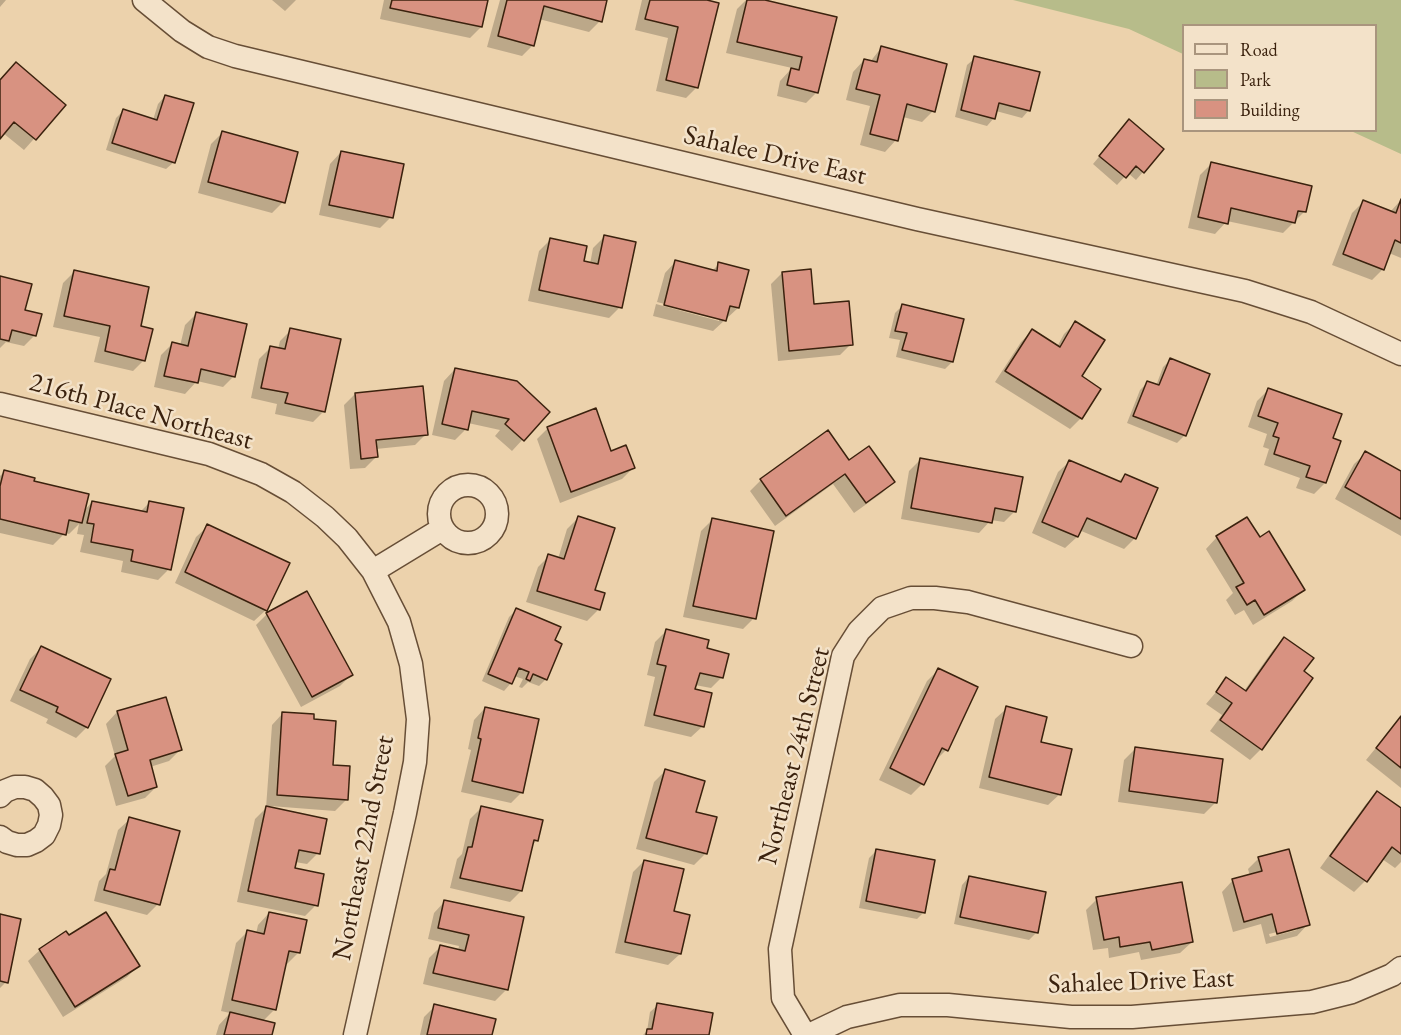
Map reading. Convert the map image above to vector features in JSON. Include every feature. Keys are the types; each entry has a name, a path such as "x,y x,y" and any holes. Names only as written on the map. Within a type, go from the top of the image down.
{"street":[{"name":"Sahalee Drive East","path":"144,0 208,47 235,56 917,219 1245,291 1311,312 1401,354"},
{"name":"216th Place Northeast","path":"0,404 209,454 261,474 293,492 325,517 347,538 373,571"},
{"path":"373,571 442,529"},
{"name":"Northeast 22nd Street","path":"355,1035 405,813 415,762 418,719 411,664 399,622 373,571"},
{"name":"Northeast 24th Street","path":"807,1035 783,998 780,949 843,656 859,631 882,608 911,598 935,598 968,602 1131,646"},
{"path":"0,796 15,787 35,790 44,797 51,815 44,835 36,842 16,846 0,837"},
{"name":"Sahalee Drive East","path":"807,1035 847,1017 900,1005 948,1005 1071,1017 1132,1017 1312,1002 1352,992 1392,975 1401,968"}],"green space":[{"path":"1013,0 1401,0 1401,154 1353,132 1377,132 1377,24 1182,24 1182,54 1129,29"}],"building":[{"path":"392,0 488,0 482,27 390,8"},
{"path":"507,0 607,0 602,22 544,6 534,46 498,36"},
{"path":"650,0 707,0 719,3 698,88 666,80 678,27 645,19"},
{"path":"747,0 765,0 837,17 818,93 787,85 791,68 799,70 802,57 737,42"},
{"path":"881,46 947,64 935,112 907,104 898,141 870,134 880,95 856,89 864,59 877,62"},
{"path":"974,56 1040,72 1030,111 999,103 995,119 961,110"},
{"path":"16,62 66,105 36,140 14,122 0,139 0,80"},
{"path":"165,95 194,103 175,163 112,143 123,109 157,120"},
{"path":"1129,119 1164,149 1144,173 1136,166 1126,178 1099,156"},
{"path":"222,131 298,152 285,203 208,182"},
{"path":"341,151 404,164 393,218 329,205"},
{"path":"1211,162 1312,186 1306,212 1298,211 1295,223 1231,208 1228,224 1198,217"},
{"path":"1401,199 1401,243 1395,240 1384,270 1343,254 1363,200 1396,213"},
{"path":"604,235 636,242 622,308 539,290 550,238 587,246 584,261 598,264"},
{"path":"675,260 717,271 718,262 749,270 739,308 730,306 726,321 664,305"},
{"path":"811,269 814,304 849,301 853,345 789,351 782,272"},
{"path":"74,270 149,287 141,326 153,329 145,361 105,351 110,326 64,316"},
{"path":"0,276 32,284 25,310 42,314 36,336 12,330 9,341 0,339"},
{"path":"902,304 964,319 953,362 902,350 907,333 895,331"},
{"path":"196,312 247,324 235,377 201,369 198,383 164,376 172,342 188,346"},
{"path":"1075,321 1105,340 1082,376 1101,389 1082,419 1005,371 1032,329 1060,347"},
{"path":"290,328 341,339 325,412 285,403 288,393 261,388 270,346 285,349"},
{"path":"1170,358 1210,374 1186,436 1133,416 1147,381 1159,385"},
{"path":"455,368 517,381 550,412 524,441 505,424 509,419 472,411 468,430 442,424"},
{"path":"423,386 428,435 376,440 378,457 361,459 355,393"},
{"path":"1268,388 1342,414 1333,438 1341,441 1326,483 1306,477 1310,466 1274,454 1279,438 1273,436 1278,423 1258,416"},
{"path":"596,408 611,451 626,445 635,468 571,492 547,427"},
{"path":"828,430 849,460 869,446 895,482 866,503 845,474 786,516 760,479"},
{"path":"1365,451 1401,471 1401,519 1345,487"},
{"path":"920,458 1023,477 1016,512 995,508 992,523 911,508"},
{"path":"1069,460 1121,482 1125,474 1158,488 1136,539 1087,518 1078,537 1042,522"},
{"path":"4,470 35,478 34,481 89,494 82,523 69,520 66,535 0,519 0,486"},
{"path":"92,501 147,512 149,501 184,508 171,570 131,561 133,550 91,542 94,524 87,523"},
{"path":"578,516 615,528 595,590 605,593 600,610 537,591 548,554 564,559"},
{"path":"1247,517 1260,537 1269,531 1305,590 1264,615 1255,600 1247,605 1236,587 1244,583 1216,536"},
{"path":"712,518 774,531 756,619 693,606"},
{"path":"207,524 290,563 267,611 185,572"},
{"path":"307,591 353,675 312,697 266,613"},
{"path":"516,608 561,627 555,640 562,644 547,680 533,674 530,681 526,679 529,672 519,668 512,684 488,674"},
{"path":"666,629 709,640 707,648 729,654 723,678 700,673 695,689 712,693 704,727 654,715 666,666 657,664"},
{"path":"1284,637 1314,658 1304,671 1313,678 1262,750 1220,720 1232,703 1216,692 1226,677 1246,691"},
{"path":"41,646 111,679 88,728 56,712 58,707 20,690"},
{"path":"938,668 978,687 948,751 942,748 924,785 890,768"},
{"path":"166,697 182,750 150,760 157,787 128,796 115,754 128,750 117,711"},
{"path":"1006,706 1047,717 1041,742 1072,749 1061,795 989,777"},
{"path":"485,707 539,719 523,793 472,781"},
{"path":"282,712 314,714 314,719 336,721 333,765 350,766 348,800 277,795"},
{"path":"1401,716 1401,768 1376,748"},
{"path":"1135,747 1223,759 1217,803 1129,791"},
{"path":"665,769 705,781 696,812 717,817 707,854 646,838"},
{"path":"1377,791 1401,808 1401,854 1392,847 1367,882 1330,856"},
{"path":"266,806 327,819 320,854 299,850 295,868 324,874 318,906 248,891"},
{"path":"481,806 543,820 538,841 534,840 522,891 460,878 468,847 472,847"},
{"path":"129,817 180,831 160,905 104,890 110,869 115,870"},
{"path":"876,849 935,860 925,913 866,901"},
{"path":"1289,849 1310,925 1277,934 1272,914 1244,922 1232,879 1262,871 1258,857"},
{"path":"644,860 684,869 674,911 690,915 681,954 625,942"},
{"path":"969,876 1046,892 1038,933 960,917"},
{"path":"1182,882 1193,942 1152,950 1150,942 1120,947 1119,937 1104,940 1096,897"},
{"path":"444,900 524,917 508,990 433,973 440,945 465,951 469,935 438,928"},
{"path":"106,912 140,966 75,1007 39,949 66,931 69,935"},
{"path":"269,912 307,920 300,953 289,951 276,1010 232,1000 247,930 264,934"},
{"path":"0,914 21,919 8,983 0,981"},
{"path":"657,1003 713,1013 709,1035 646,1035 647,1029 652,1029"},
{"path":"434,1004 496,1019 492,1035 427,1035"},
{"path":"230,1012 275,1023 272,1035 224,1035"}]}
